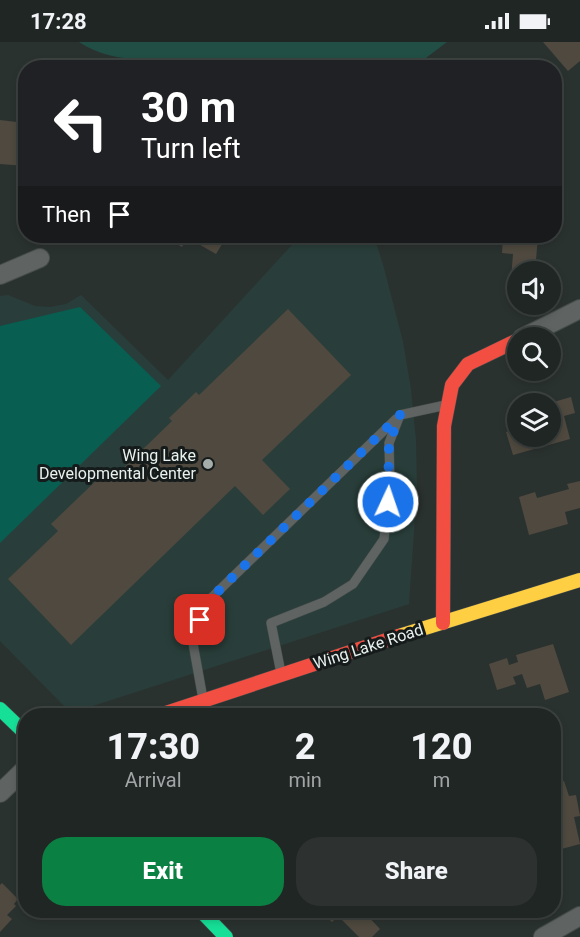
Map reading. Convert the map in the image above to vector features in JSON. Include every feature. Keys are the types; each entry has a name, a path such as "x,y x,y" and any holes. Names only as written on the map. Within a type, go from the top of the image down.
{"street":[{"path":"0,275 40,258"},
{"path":"544,327 580,309"},
{"path":"442,622 444,426 447,404 452,385 468,364 507,345"},
{"name":"Wing Lake Road","path":"184,708 442,622 580,580"},
{"path":"0,709 18,726"},
{"path":"0,793 18,776"},
{"path":"543,937 580,916"},
{"path":"208,918 226,937"}],"lane":[{"path":"204,702 192,638 207,602 400,415 447,404"},
{"path":"281,675 271,622 324,602 353,584 384,539 390,483 389,443 400,415"}],"shaded area":[{"path":"79,42 447,42 423,60 150,60 125,58 94,50"},
{"name":"Wing Lake Developmental Center","path":"294,243 376,243 403,342 411,389 416,441 417,488 409,604 87,708 66,708 0,641 0,296 8,295 35,306 50,307 66,304 81,295 168,380"},
{"path":"80,307 161,386 0,543 0,326"}],"building":[{"path":"543,42 580,42 580,61 568,71 562,64 562,60 559,60"},
{"path":"0,120 18,122 18,165 0,164"},
{"path":"197,243 223,243 216,254"},
{"path":"503,243 537,243 536,261 512,261 513,254 502,253"},
{"path":"288,309 351,375 262,460 290,489 263,515 235,486 71,645 8,579 58,531 51,524 106,471 113,478 172,421 169,418 196,392 199,395"},
{"path":"571,397 575,413 564,416 570,439 561,442 561,400"},
{"path":"511,447 542,447 513,455"},
{"path":"580,481 580,508 565,512 568,524 529,535 519,497 535,492 537,498 569,489 567,484"},
{"path":"553,644 569,692 545,700 540,684 527,688 522,674 513,677 516,684 497,690 489,664 507,658 509,665 518,662 516,655"},
{"path":"564,781 569,796 576,795 580,816 574,817 580,844 561,849 561,782"},
{"path":"2,883 18,899 14,904 16,906 7,915 12,919 0,932 0,885"},
{"path":"340,918 370,918 380,929 372,937 359,937"}],"traffic: fast":[{"path":"0,709 18,726"},
{"path":"208,918 226,937"}],"traffic: slow":[{"path":"399,636 580,580"}],"traffic: jam":[{"path":"443,623 444,426 452,385 468,364 507,345"},
{"path":"181,708 399,636"}],"place":[{"name":"Wing Lake Developmental Center","path":"208,464"}],"route":[{"path":"200,620 207,602 400,415 389,443 388,502"}]}
